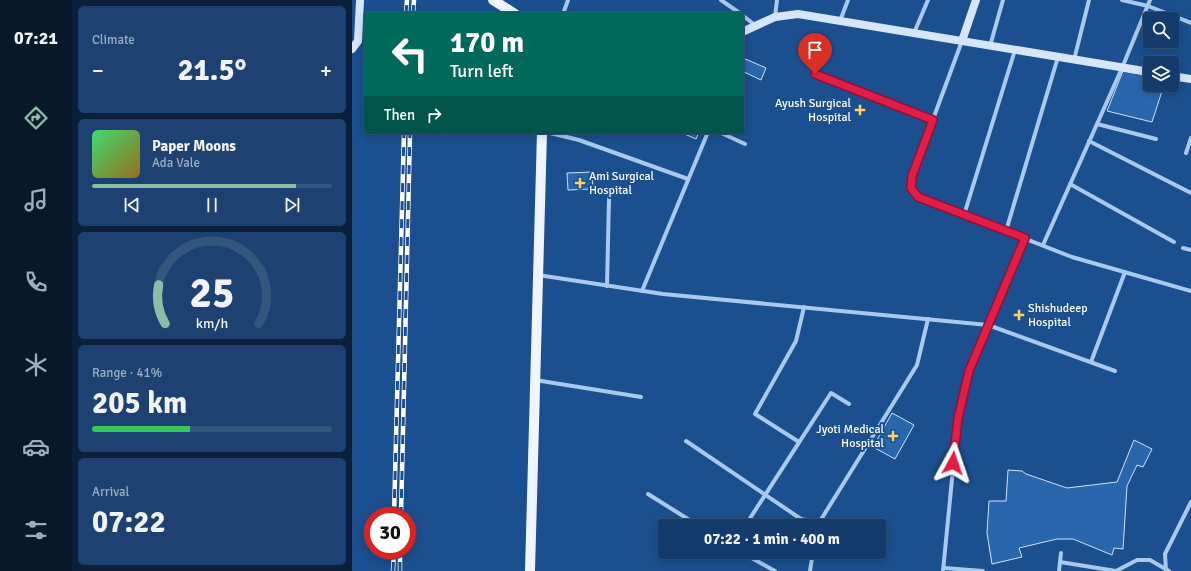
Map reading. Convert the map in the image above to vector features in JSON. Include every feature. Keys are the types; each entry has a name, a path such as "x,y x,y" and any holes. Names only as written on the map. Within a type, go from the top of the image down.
{"main road":[{"path":"493,0 512,12"},
{"path":"530,571 542,134"}],"street":[{"path":"352,49 358,41 360,0"},
{"path":"564,12 568,0"},
{"path":"721,0 737,12"},
{"path":"775,17 777,0"},
{"path":"840,21 848,0"},
{"path":"914,33 928,0"},
{"path":"976,0 912,176 911,188 918,197 1072,257 1191,291"},
{"path":"990,46 1003,0"},
{"path":"1074,60 1089,0"},
{"path":"1122,0 1148,6 1191,23"},
{"path":"1043,245 1122,68 1150,0"},
{"path":"744,31 775,17 798,14 1143,71"},
{"path":"744,17 755,25"},
{"path":"964,215 1015,50"},
{"path":"1006,231 1058,57"},
{"path":"815,74 933,120"},
{"path":"1179,77 1191,79"},
{"path":"1097,124 1156,139"},
{"path":"554,134 579,140 688,180"},
{"path":"642,291 707,134"},
{"path":"723,134 745,144"},
{"path":"1186,153 1191,138"},
{"path":"1090,141 1191,193"},
{"path":"1070,184 1174,242"},
{"path":"607,286 610,199"},
{"path":"983,571 944,569 958,418 969,371 1025,238"},
{"path":"1182,248 1191,250"},
{"path":"1091,362 1125,272"},
{"path":"538,275 642,291 988,325 1115,371"},
{"path":"799,442 755,414 796,341 804,307"},
{"path":"820,519 917,365 928,319"},
{"path":"535,380 641,397"},
{"path":"750,519 831,393 850,404"},
{"path":"686,441 801,519"},
{"path":"648,494 688,519"},
{"path":"1167,571 1165,554 1191,502"},
{"path":"1059,571 1061,553"},
{"path":"754,559 775,571"},
{"path":"810,571 812,559"},
{"path":"1060,562 1116,571 1137,560 1150,560 1167,571"},
{"path":"764,571 765,565"}],"building":[{"path":"744,58 766,68 761,80 744,72"},
{"path":"1123,71 1143,75 1143,92 1162,92 1152,122 1107,111"},
{"path":"685,134 698,134 696,139"},
{"path":"592,172 593,189 568,190 567,173"},
{"path":"892,413 914,425 895,459 873,447"},
{"path":"1134,440 1152,449 1143,467 1137,465 1127,486 1123,549 1114,548 1112,555 1073,539 1057,539 1019,548 1022,557 992,564 987,533 989,501 1006,501 1008,470 1022,471 1026,474 1067,488 1117,482"}],"railway":[{"path":"406,12 407,0"},
{"path":"413,12 414,0"},
{"path":"394,507 404,134"},
{"path":"401,507 410,134"},
{"path":"393,571 394,559"},
{"path":"400,559 400,571"}],"place":[{"name":"Ayush Surgical Hospital","path":"860,110"},
{"name":"Ami Surgical Hospital","path":"580,183"},
{"name":"Shishudeep Hospital","path":"1019,315"},
{"name":"Jyoti Medical Hospital","path":"893,436"}],"route":[{"path":"815,74 933,120 912,176 911,188 918,197 1025,238 969,371 958,418 953,463"}]}
